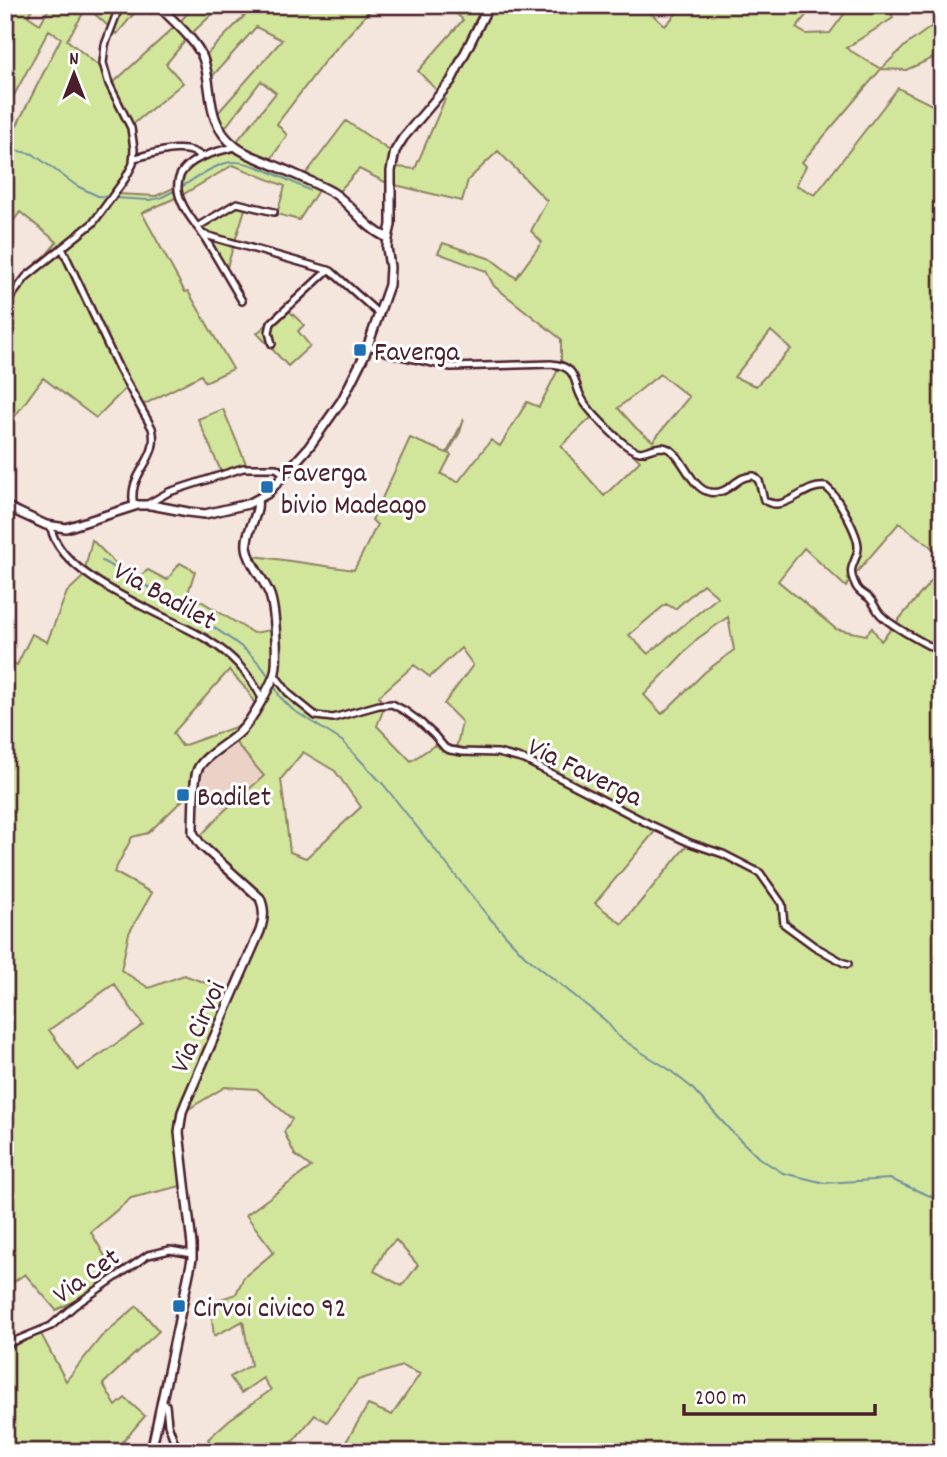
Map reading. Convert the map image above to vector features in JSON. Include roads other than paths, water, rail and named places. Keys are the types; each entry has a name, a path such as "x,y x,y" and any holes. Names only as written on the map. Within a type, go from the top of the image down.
{"street":[{"path":"5,304 26,277 93,223 130,172 134,158 134,140 131,128 108,84 103,63 105,45 120,5"},
{"path":"158,5 195,44 200,53 206,69 214,116 235,147 332,192 370,228 387,238"},
{"path":"5,506 51,527 62,528 134,506 146,505 205,514 257,500 267,494 309,447 342,401 368,346 389,285 387,238 391,225 391,171 395,151 452,81 489,5"},
{"path":"235,147 201,156 192,162 183,171 178,191 182,203 242,301"},
{"path":"134,158 179,149 201,156"},
{"path":"197,227 237,203 274,212"},
{"path":"202,234 328,270 379,314"},
{"path":"62,248 119,369 152,428 154,436 151,455 134,481 134,506"},
{"path":"272,344 269,332 271,323 328,270"},
{"path":"368,346 424,362 454,367 541,364 565,367 575,377 584,403 627,446 640,452 667,449 705,491 724,491 748,475 757,478 762,497 770,504 785,502 813,487 829,489 847,517 858,543 858,551 851,567 856,588 870,599 884,619 942,653"},
{"path":"146,505 169,492 243,468 272,468 285,474"},
{"path":"257,500 258,507 248,533 247,544 248,553 272,603 276,658 274,674"},
{"name":"Via Badilet","path":"51,527 55,540 78,567 124,597 208,640 240,665 262,698"},
{"name":"Via Cirvoi","path":"151,1452 191,1271 192,1254 180,1148 180,1122 186,1102 260,930 264,912 260,898 196,839 193,833 196,776 200,765 243,729 274,674"},
{"name":"Via Faverga","path":"274,674 290,695 316,716 338,718 379,705 392,704 420,722 435,735 444,748 517,757 649,824 723,854 760,873 782,904 784,924 814,946 848,964"},
{"name":"Via Cet","path":"5,1345 51,1326 74,1306 148,1255 170,1250 192,1254"},
{"path":"163,1404 166,1405 170,1433 178,1452"}],"waterway":[{"path":"5,148 33,154 77,186 98,196 108,197"},
{"path":"183,186 213,168 240,162 309,190"},
{"path":"114,198 149,200 176,190"},
{"path":"102,561 206,622 250,654 270,679"},
{"path":"273,684 280,697 293,710 342,741 383,784 486,914 525,956 606,1021 618,1036 691,1087 759,1158 783,1173 825,1183 890,1179 942,1201"}],"place":[{"name":"Faverga","path":"360,350"},
{"name":"Faverga bivio Madeago","path":"267,487"},
{"name":"Badilet","path":"183,795"},
{"name":"Cirvoi civico 92","path":"179,1306"}]}
